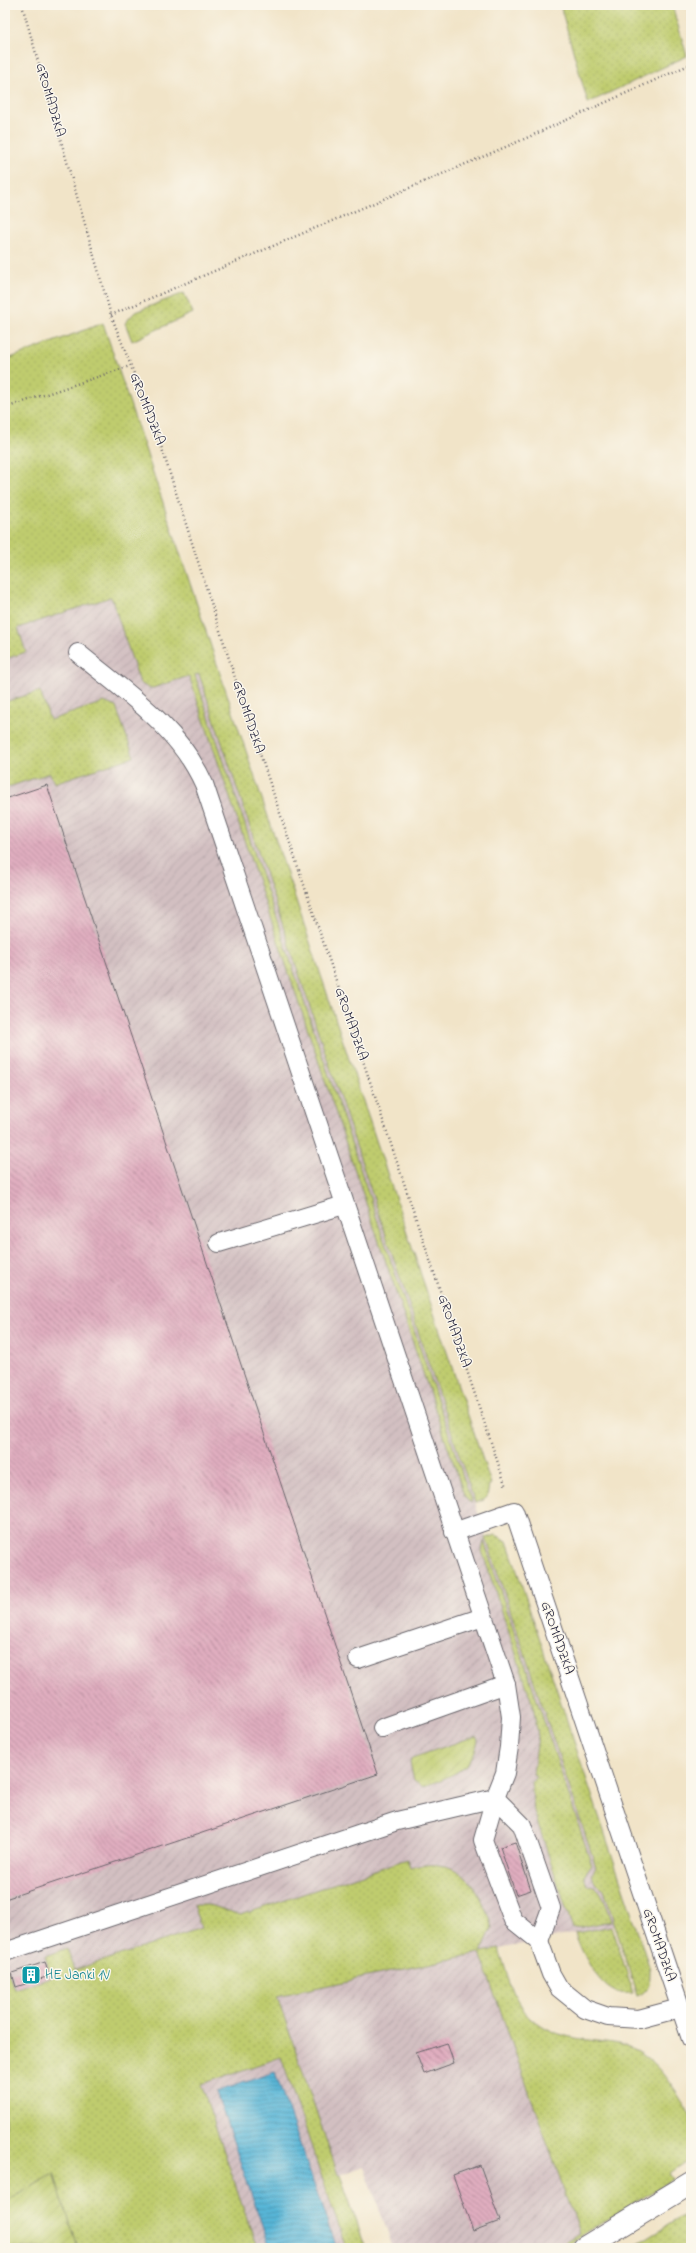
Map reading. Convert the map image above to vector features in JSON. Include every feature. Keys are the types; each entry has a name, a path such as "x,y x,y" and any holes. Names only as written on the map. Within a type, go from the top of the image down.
{"street":[{"path":"584,2248 691,2183"}],"lane":[{"path":"78,653 158,720 185,749 204,784 506,1684 510,1700 511,1731 505,1772 495,1798 483,1840 513,1920 539,1941 551,1974 559,1988 585,2010 608,2017 640,2019 680,2008"},
{"path":"219,1243 344,1204"},
{"path":"454,1532 514,1511"},
{"name":"GROMADZKA","path":"514,1511 691,2039"},
{"path":"358,1659 483,1617"},
{"path":"382,1728 506,1684"},
{"path":"495,1798 522,1825 551,1908 539,1941"},
{"path":"5,1952 397,1821 495,1798"}],"path":[{"name":"GROMADZKA","path":"22,5 111,315 156,430 245,709 514,1511"},
{"path":"111,315 522,140 691,64"},
{"path":"5,408 130,366"}],"shaded area":[{"path":"154,540 155,686 199,674 596,1867 592,1875 595,1883 604,1890 616,1925 480,1953 579,2233 554,2248 393,2248 364,2166 339,2175 363,2248 237,2248 179,2101 5,2202 5,621"}],"green space":[{"path":"560,5 672,5 687,56 588,103"},
{"path":"184,293 193,313 132,341 125,323 135,312"},
{"path":"103,323 491,1484 489,1485 487,1497 484,1500 475,1503 199,674 195,675 472,1503 468,1501 464,1495 189,676 150,689 140,683 111,597 18,628 26,652 5,659 5,360"},
{"path":"40,691 50,720 104,702 116,707 134,757 54,783 50,773 5,788 5,702"},
{"path":"496,1535 507,1541 650,1969 650,1978 647,1989 645,1992 637,1996 604,1890 595,1883 592,1875 596,1867 486,1538"},
{"path":"484,1541 592,1865 584,1876 587,1885 593,1886 601,1893 611,1921 573,1929 534,1812 531,1782 536,1776 533,1774 538,1736 533,1706 482,1551"},
{"path":"476,1736 478,1739 476,1750 466,1765 459,1771 423,1787 414,1780 410,1763 412,1758"},
{"path":"407,1859 410,1868 428,1865 442,1866 455,1870 465,1877 474,1887 481,1899 492,1928 481,1952 499,1949 515,1995 524,2011 531,2018 540,2025 559,2034 581,2039 614,2043 635,2050 643,2055 658,2069 672,2086 685,2107 692,2124 691,2158 669,2173 673,2179 561,2248 554,2248 579,2233 480,1953 277,1996 338,2175 340,2175 366,2248 346,2248 281,2057 201,2084 257,2248 78,2248 54,2174 5,2202 5,1969 7,1968 14,1989 51,1977 45,1956 67,1948 75,1970 201,1928 193,1905 210,1905 241,1915"},
{"path":"612,1926 633,1993 620,1993 605,1985 586,1959 575,1933"},
{"path":"54,2174 78,2248 5,2248 5,2202"},
{"path":"688,2213 691,2214 691,2248 630,2248"}],"water":[{"path":"275,2072 336,2248 270,2248 216,2092"}],"building":[{"path":"47,785 378,1774 5,1899 5,799"},
{"path":"515,1842 531,1890 516,1895 500,1847"},
{"name":"HE Janki 1V","path":"45,1962 49,1976 16,1987 12,1973"},
{"path":"447,2043 454,2063 424,2074 416,2053"},
{"path":"480,2165 500,2221 473,2231 453,2175"}],"place":[{"name":"HE Janki 1V","path":"31,1975"}]}
